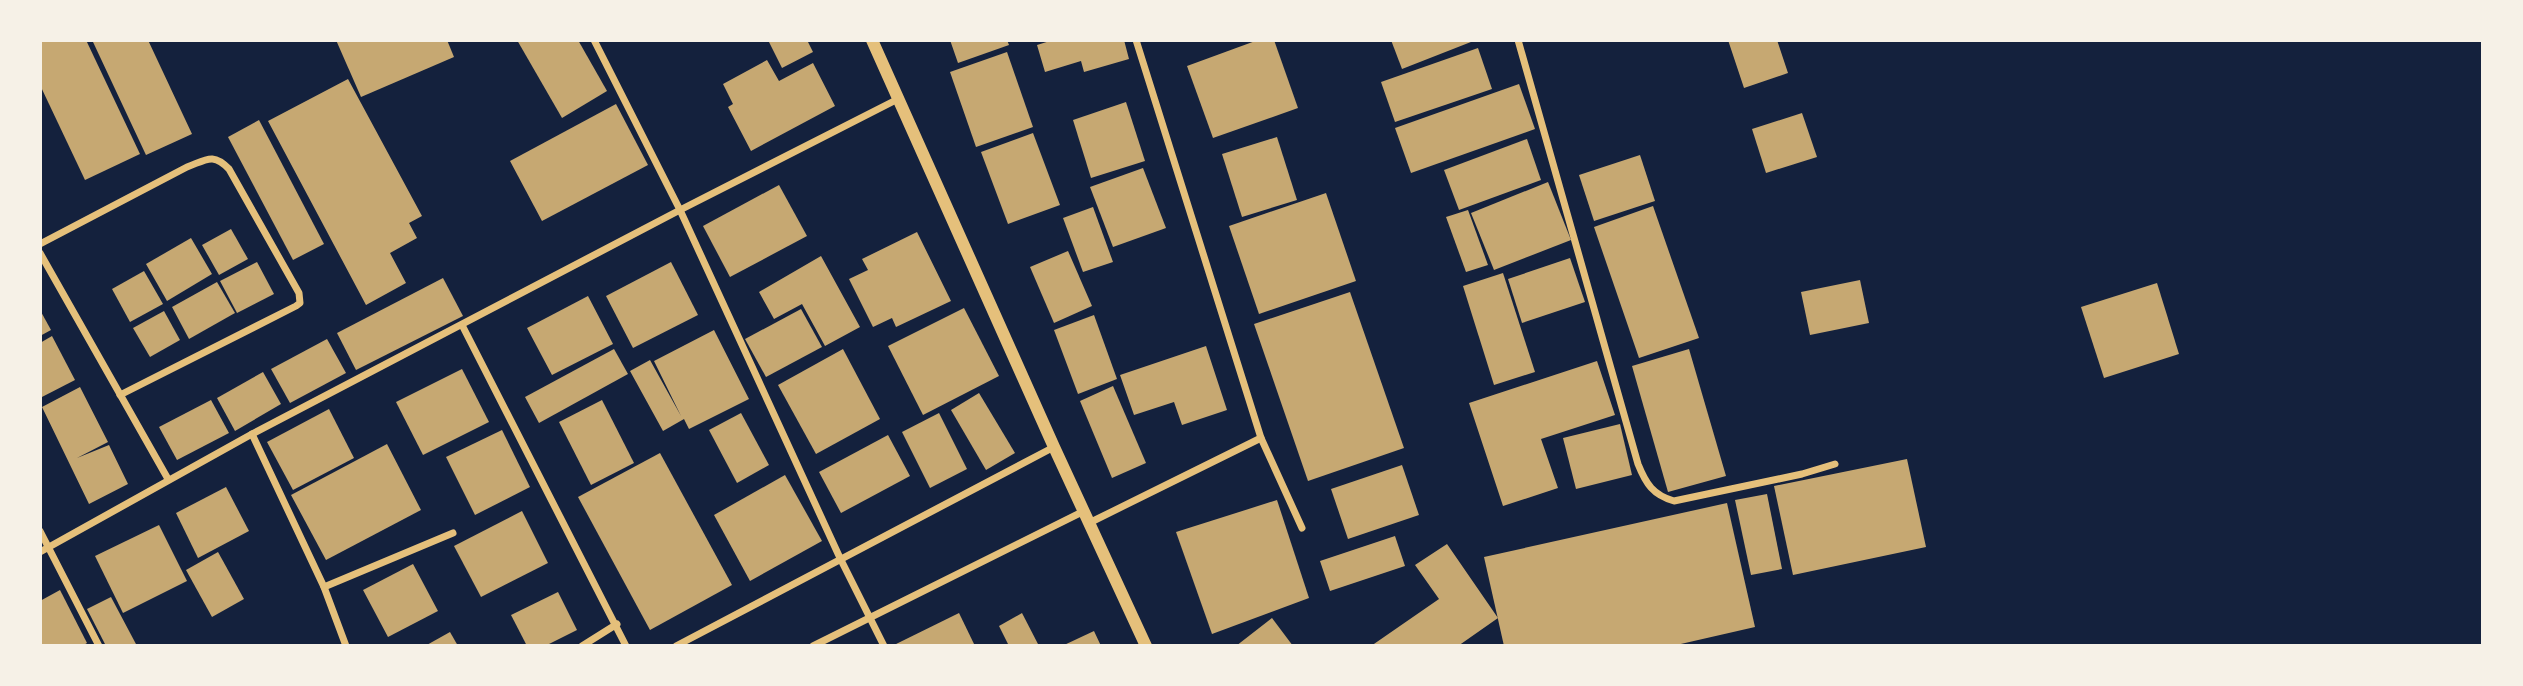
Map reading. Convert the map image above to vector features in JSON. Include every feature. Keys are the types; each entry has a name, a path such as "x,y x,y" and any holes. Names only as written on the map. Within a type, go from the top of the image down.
{"street":[{"path":"594,40 680,210 840,558 884,646"},
{"path":"872,40 1146,646"},
{"path":"1136,40 1261,438 1301,528"},
{"path":"1518,40 1638,464 1652,490 1660,497 1674,501 1835,464"},
{"path":"40,552 252,434 898,99"},
{"path":"40,244 187,167 213,158 221,160 229,169 299,293 300,303 296,306 120,395"},
{"path":"40,253 168,479"},
{"path":"462,325 626,646"},
{"path":"252,434 324,587 345,646"},
{"path":"813,646 1261,438"},
{"path":"676,646 1054,447"},
{"path":"40,531 99,646"},
{"path":"324,587 453,533"},
{"path":"582,646 617,624"}],"building":[{"path":"86,40 140,154 85,180 40,85 40,41"},
{"path":"148,40 192,134 146,155 93,42"},
{"path":"336,40 447,40 454,57 361,97"},
{"path":"517,40 578,40 607,91 562,118"},
{"path":"768,40 807,40 813,52 782,68"},
{"path":"950,40 1007,40 1009,45 958,63"},
{"path":"1053,40 1124,40 1129,59 1084,72 1081,61 1045,72 1037,45"},
{"path":"1258,40 1274,40 1298,108 1213,138 1187,66"},
{"path":"1391,40 1476,40 1402,69"},
{"path":"1728,40 1777,40 1788,73 1744,88"},
{"path":"1478,48 1492,89 1395,122 1381,82"},
{"path":"1007,52 1033,127 976,147 950,72"},
{"path":"767,60 779,81 813,63 835,106 751,151 728,107 733,104 723,84"},
{"path":"348,79 422,216 409,223 417,238 390,253 406,283 366,305 268,121"},
{"path":"1519,84 1535,129 1411,173 1395,128"},
{"path":"1126,102 1145,161 1091,178 1073,120"},
{"path":"616,104 648,165 542,221 510,161"},
{"path":"1802,113 1817,157 1766,173 1752,129"},
{"path":"259,120 324,244 293,260 228,137"},
{"path":"1033,133 1060,205 1008,224 981,152"},
{"path":"1277,137 1297,200 1242,217 1222,154"},
{"path":"1527,139 1541,180 1459,210 1444,170"},
{"path":"1640,155 1655,201 1594,221 1579,175"},
{"path":"1143,168 1166,228 1113,247 1090,187"},
{"path":"1548,182 1571,240 1494,270 1471,213"},
{"path":"779,185 807,236 730,277 703,226"},
{"path":"1326,193 1356,281 1259,314 1229,226"},
{"path":"1653,206 1699,338 1639,358 1594,227"},
{"path":"1093,207 1113,262 1083,272 1063,218"},
{"path":"1468,210 1488,265 1466,272 1446,217"},
{"path":"231,229 248,259 219,275 202,245"},
{"path":"917,232 951,301 896,327 892,318 873,327 849,279 868,270 862,259"},
{"path":"191,238 212,274 167,301 146,264"},
{"path":"1068,251 1092,306 1054,323 1030,267"},
{"path":"821,256 860,327 825,346 802,304 774,319 759,292"},
{"path":"1570,258 1585,302 1522,323 1508,279"},
{"path":"257,262 274,294 237,313 220,281"},
{"path":"671,262 698,315 633,348 606,296"},
{"path":"144,271 163,304 130,322 112,289"},
{"path":"1503,273 1535,372 1494,385 1463,286"},
{"path":"443,278 463,316 356,370 337,333"},
{"path":"1860,280 1869,323 1810,335 1801,292"},
{"path":"217,282 235,313 189,339 172,307"},
{"path":"2157,283 2179,354 2104,378 2081,307"},
{"path":"1350,292 1404,448 1308,481 1254,324"},
{"path":"588,296 613,344 552,375 527,328"},
{"path":"964,308 999,376 923,415 888,346"},
{"path":"801,309 822,347 766,377 745,339"},
{"path":"40,310 51,330 40,336"},
{"path":"164,311 180,340 150,357 133,328"},
{"path":"1094,315 1117,379 1078,394 1054,330"},
{"path":"714,330 749,399 689,429 684,419 663,431 630,371 650,360 681,416 654,361"},
{"path":"52,336 75,380 40,398 40,343"},
{"path":"327,339 346,373 290,403 271,369"},
{"path":"1206,346 1227,410 1182,425 1174,402 1134,415 1120,375"},
{"path":"614,349 628,374 539,423 525,397"},
{"path":"843,349 880,419 816,454 778,385"},
{"path":"1689,349 1726,476 1668,492 1632,366"},
{"path":"1597,361 1615,415 1541,439 1558,488 1503,506 1469,403"},
{"path":"462,369 489,422 423,455 396,402"},
{"path":"263,372 281,404 235,431 217,398"},
{"path":"1113,386 1146,463 1112,478 1080,401"},
{"path":"80,387 108,442 77,458 109,445 128,484 89,504 42,407"},
{"path":"979,393 1015,453 986,470 951,410"},
{"path":"211,400 229,433 177,460 159,427"},
{"path":"602,400 634,463 591,485 559,422"},
{"path":"329,409 354,458 293,490 267,442"},
{"path":"741,413 769,465 737,483 709,430"},
{"path":"939,413 967,469 930,488 902,432"},
{"path":"1620,424 1632,475 1576,489 1563,438"},
{"path":"502,430 530,487 475,515 446,457"},
{"path":"888,435 910,476 841,513 819,472"},
{"path":"387,444 421,510 326,560 291,495"},
{"path":"660,453 732,585 650,630 578,497"},
{"path":"1907,459 1926,547 1793,575 1774,486"},
{"path":"1402,465 1419,515 1348,539 1331,489"},
{"path":"785,475 822,541 750,581 714,515"},
{"path":"226,487 249,531 198,558 176,513"},
{"path":"1767,494 1782,569 1751,575 1735,500"},
{"path":"1277,500 1309,598 1212,634 1176,532"},
{"path":"1727,503 1755,627 1672,646 1504,646 1484,557"},
{"path":"522,511 548,563 481,597 454,546"},
{"path":"159,525 187,581 123,613 95,556"},
{"path":"1395,536 1405,566 1330,591 1320,561"},
{"path":"1447,544 1498,618 1458,646 1371,646 1439,599 1415,565"},
{"path":"218,552 244,599 212,617 186,570"},
{"path":"413,564 438,611 388,637 363,590"},
{"path":"60,590 87,643 82,646 40,646 40,601"},
{"path":"558,592 577,630 545,646 527,646 511,615"},
{"path":"111,597 137,646 106,646 87,609"},
{"path":"959,613 975,646 892,646"},
{"path":"1022,613 1039,646 1009,646 999,626"},
{"path":"1272,618 1293,646 1236,646"},
{"path":"1094,631 1101,646 1062,646"},
{"path":"450,632 458,646 425,646"}]}
